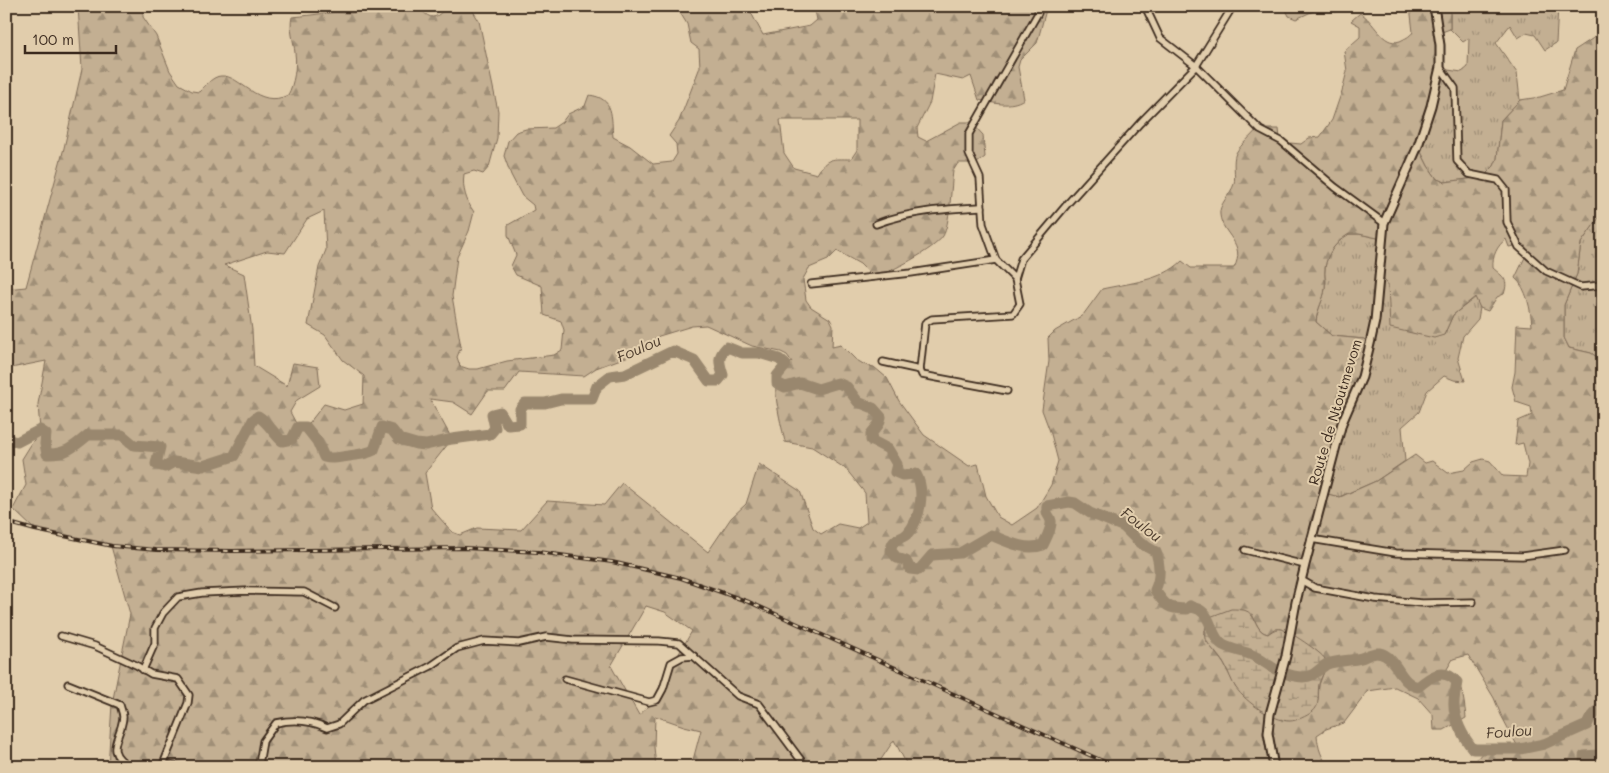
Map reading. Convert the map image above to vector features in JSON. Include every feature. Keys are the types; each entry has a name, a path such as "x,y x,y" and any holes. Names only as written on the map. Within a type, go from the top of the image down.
{"street":[{"path":"1015,279 996,260 983,224 980,178 969,154 969,134 1038,13 1038,6"},
{"path":"1145,6 1160,38 1196,66 1260,130 1281,141 1336,187 1384,223"},
{"path":"1007,391 922,375 920,370 925,323 932,319 1013,314 1020,304 1015,279 1021,259 1140,123 1196,66 1232,6"},
{"name":"Route de Ntoutmevom","path":"1274,767 1268,733 1270,714 1286,656 1304,565 1342,423 1362,377 1370,344 1375,320 1384,223 1418,146 1431,106 1440,67 1437,7"},
{"path":"1440,67 1456,88 1457,161 1469,174 1498,180 1506,190 1507,222 1519,247 1546,271 1581,287 1603,285"},
{"path":"876,224 886,220 936,210 982,207"},
{"path":"811,284 911,273 996,260"},
{"path":"882,362 920,370"},
{"path":"1311,539 1396,553 1522,556 1566,550"},
{"path":"1245,550 1304,565"},
{"path":"1301,580 1315,588 1374,599 1422,603 1473,602"},
{"path":"143,670 156,643 155,628 163,613 178,597 202,593 246,591 304,592 335,608"},
{"path":"61,636 94,646 150,674 178,679 189,695 188,703 163,766 180,767"},
{"path":"257,767 262,741 276,723 294,719 327,728 339,724 364,700 431,666 456,648 484,641 519,643 546,637 573,640 659,641 679,644 738,696 759,704 806,767"},
{"path":"564,679 649,702 657,700 663,689 671,663 682,657 694,656"},
{"path":"68,684 120,705 123,716 113,747 117,756 130,767"}],"green space":[{"path":"78,6 143,6 143,17 156,36 170,71 179,84 192,91 199,92 212,79 221,76 235,80 259,95 277,98 288,95 292,86 296,58 291,30 292,17 354,13 368,6 417,6 425,14 432,17 439,14 447,6 470,6 479,21 498,111 497,138 489,167 483,174 474,171 464,174 465,194 474,212 469,231 457,257 452,296 461,347 457,357 460,366 478,369 507,361 554,355 562,350 564,330 561,321 544,315 542,286 516,275 511,266 516,255 508,235 508,225 534,210 533,205 522,196 511,175 504,156 508,141 516,132 526,129 553,128 562,122 568,114 585,106 589,95 603,100 607,104 610,110 613,137 630,146 653,164 672,162 677,154 676,144 669,136 679,121 700,67 699,49 691,43 687,24 676,6 750,6 749,9 763,35 810,26 817,20 814,6 1047,6 1037,43 1020,60 1018,67 1024,99 1008,104 979,100 971,76 963,80 935,74 930,102 917,128 918,137 926,141 961,122 971,122 983,135 985,157 977,163 958,163 953,171 950,205 943,236 931,247 911,260 880,275 873,277 860,264 837,251 828,260 809,268 803,279 806,300 811,307 830,319 833,325 832,347 841,345 855,359 865,365 874,367 887,378 899,401 924,435 969,466 978,464 986,496 998,517 1012,525 1037,508 1051,485 1058,461 1042,410 1049,361 1048,338 1055,331 1083,315 1102,289 1155,277 1174,268 1182,261 1191,268 1234,268 1238,252 1222,222 1220,211 1234,184 1234,160 1236,153 1257,129 1279,129 1280,139 1290,143 1301,144 1309,138 1320,137 1332,120 1342,91 1347,71 1344,51 1360,37 1360,26 1351,21 1360,13 1370,21 1383,37 1394,42 1404,39 1413,32 1410,6 1456,6 1450,12 1450,29 1439,33 1440,67 1418,146 1437,179 1445,182 1483,177 1494,166 1497,159 1501,120 1520,100 1540,97 1563,90 1575,50 1595,37 1603,36 1603,212 1581,243 1577,274 1564,305 1564,338 1569,348 1591,353 1603,361 1603,767 1487,767 1476,760 1485,750 1519,749 1494,698 1468,655 1453,659 1444,674 1455,679 1460,686 1466,718 1444,730 1434,730 1433,715 1418,698 1395,687 1368,691 1344,723 1326,729 1317,735 1320,752 1329,767 906,767 906,763 894,740 876,767 689,767 693,760 701,730 655,716 654,747 656,767 108,767 112,704 130,614 111,546 35,530 13,509 26,485 22,459 40,430 38,404 46,361 6,369 6,289 26,287 64,148 82,69","holes":["780,120 857,120 857,150 851,159 831,160 824,164 817,174 794,168 784,153","324,211 326,250 319,267 308,325 325,335 343,360 364,376 363,404 344,410 324,404 306,427 298,427 290,412 297,400 320,386 318,367 293,363 287,386 254,366 252,330 244,274 224,265 267,251 285,253 307,219","1349,234 1382,239 1379,275 1388,284 1390,328 1434,338 1444,335 1453,315 1475,297 1480,308 1488,311 1497,297 1504,294 1506,285 1504,279 1493,268 1493,259 1496,252 1506,239 1509,247 1524,244 1528,251 1515,278 1523,288 1532,326 1517,325 1515,372 1512,387 1516,402 1531,407 1532,415 1518,421 1515,445 1523,443 1528,464 1526,477 1503,476 1490,461 1483,459 1473,462 1464,470 1448,473 1432,461 1425,463 1415,455 1376,481 1340,497 1323,493 1342,423 1370,344 1364,339 1332,336 1316,322 1324,292 1326,263 1333,248","706,325 752,346 787,355 792,362 779,373 776,381 778,408 785,442 812,447 846,469 865,493 867,522 858,528 838,524 821,534 813,528 800,491 759,464 746,504 731,518 708,552 622,483 604,505 547,501 521,530 477,528 460,535 452,532 431,508 425,473 452,439 430,399 453,402 472,414 488,391 505,391 519,372 584,376 596,368 629,356 659,336 692,326","646,606 665,612 692,631 677,657 660,696 639,715 611,666","1252,614 1258,626 1265,633 1268,634 1274,629 1282,629 1318,652 1324,658 1326,666 1319,685 1318,701 1236,688 1224,664 1205,639 1204,631"]},
{"path":"1284,6 1343,6 1336,12 1322,7 1296,19 1289,16"},
{"path":"1456,6 1558,6 1556,43 1545,50 1535,35 1526,33 1518,38 1510,25 1496,43 1517,73 1520,100 1501,120 1497,159 1494,166 1483,177 1445,182 1437,179 1418,146 1440,67 1462,72 1468,67 1469,38 1463,42 1450,29 1450,12"},
{"path":"1603,212 1603,361 1591,353 1569,348 1564,338 1564,305 1577,274 1581,243"},
{"path":"1349,234 1383,239 1444,335 1453,315 1476,297 1480,308 1478,319 1463,336 1458,358 1465,381 1454,380 1444,376 1427,391 1419,412 1402,427 1405,461 1376,481 1339,497 1323,493 1364,339 1332,336 1316,322 1324,292 1325,268 1328,257 1336,244"},
{"path":"1231,609 1248,612 1263,633 1268,634 1279,629 1285,630 1323,656 1326,662 1325,669 1319,684 1318,703 1312,712 1304,717 1290,721 1276,718 1260,710 1236,688 1224,664 1208,644 1205,634 1207,618"}],"waterway":[{"name":"Foulou","path":"6,439 17,442 40,430 46,434 47,454 53,454 69,449 88,435 122,435 134,445 160,447 156,464 165,467 174,462 203,466 234,456 253,420 258,416 265,421 282,441 292,439 298,427 306,427 317,441 324,457 336,458 364,454 374,450 382,427 392,430 399,439 426,445 452,439 490,434 495,428 492,414 500,412 508,425 520,424 520,409 525,403 545,403 561,399 592,399 597,386 610,376 625,374 673,351 694,360 709,381 718,381 723,375 720,357 727,347 742,353 759,353 779,359 786,365 777,376 777,383 785,387 800,383 818,389 838,383 847,387 858,402 873,408 881,417 879,424 871,434 871,440 888,449 897,464 895,472 902,475 916,474 919,481 921,496 916,520 908,533 893,543 891,551 897,558 906,561 910,569 919,570 932,555 960,553 991,535 1010,543 1024,546 1037,547 1043,545 1051,524 1047,513 1047,506 1069,502 1075,503 1090,513 1124,527 1140,543 1156,552 1159,571 1155,590 1168,606 1187,609 1190,606 1200,610 1207,618 1219,642 1230,648 1252,655 1279,671 1303,677 1314,674 1327,664 1379,653 1385,655 1407,681 1418,687 1437,675 1442,674 1452,677 1457,682 1454,702 1457,721 1462,733 1473,749 1520,749 1544,744 1587,725 1603,705"},
{"name":"Foulou","path":"1584,767 1584,756 1598,755 1603,752"}],"railway":[{"path":"6,522 112,546 156,550 465,548 538,552 612,562 681,578 749,602 1116,767"}]}
